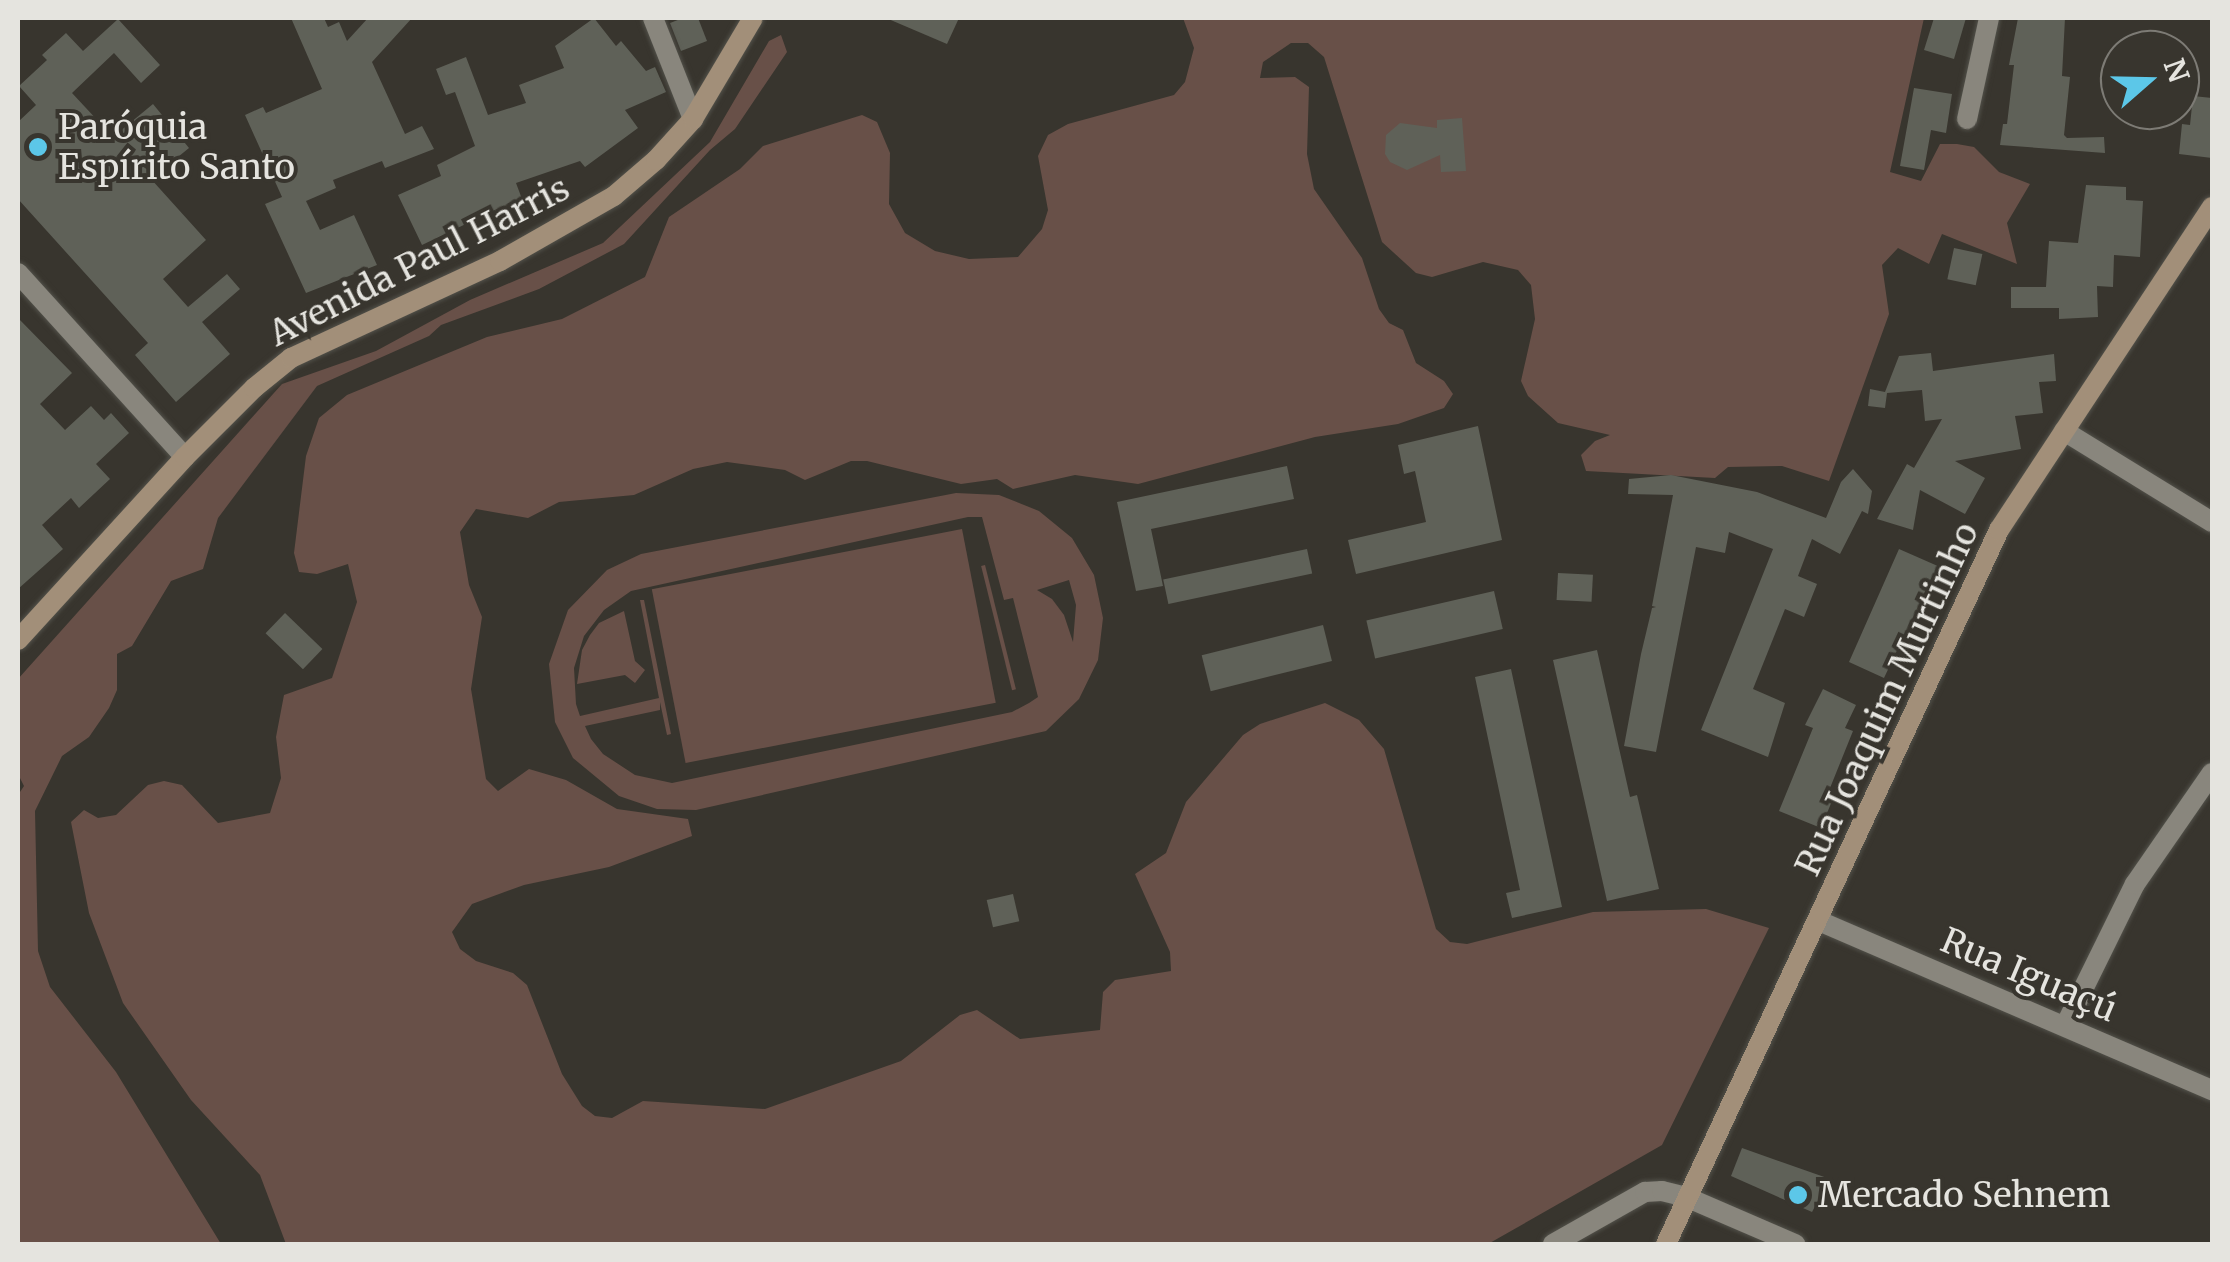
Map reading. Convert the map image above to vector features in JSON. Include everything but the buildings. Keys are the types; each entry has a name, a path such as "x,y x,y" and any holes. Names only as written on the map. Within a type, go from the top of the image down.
{"main road":[{"name":"Avenida Paul Harris","path":"18,640 185,458 254,388 292,358 500,262 614,196 656,160 693,119 752,18"},
{"name":"Rua Joaquim Murtinho","path":"1666,1244 1999,530 2212,206"}],"street":[{"path":"653,18 693,119"},
{"path":"1968,119 1989,18"},
{"path":"18,273 185,458"},
{"path":"2064,431 2212,522"},
{"path":"2065,1026 2135,884 2212,773"},
{"name":"Rua Iguaçú","path":"1819,921 2212,1090"},
{"path":"1554,1244 1645,1192 1662,1190 1794,1244"}],"shaded area":[{"path":"1183,18 1924,18 1890,172 1921,181 1940,144 1957,144 1974,147 1999,172 2030,184 2007,223 2017,264 1942,234 1929,264 1898,248 1882,265 1889,314 1829,481 1782,466 1728,467 1715,478 1586,471 1581,455 1595,441 1610,435 1558,423 1528,396 1521,381 1535,319 1531,285 1518,270 1483,262 1432,277 1416,273 1382,242 1324,57 1308,43 1291,43 1263,62 1260,78 1295,77 1309,87 1307,154 1314,189 1362,258 1379,309 1389,323 1403,330 1416,363 1444,381 1453,394 1444,408 1398,424 1315,437 1138,484 1075,475 1013,489 997,479 961,484 867,461 851,461 805,480 785,470 727,462 693,469 634,495 559,502 528,518 476,509 460,532 469,585 482,617 471,689 486,779 498,791 529,769 566,780 617,809 688,819 692,836 609,867 524,885 472,904 452,932 460,949 476,961 513,973 527,985 562,1074 582,1106 595,1116 612,1118 643,1101 765,1109 901,1061 960,1015 977,1010 1020,1039 1100,1030 1103,992 1115,980 1171,971 1170,952 1135,874 1166,853 1186,802 1243,735 1260,724 1325,703 1359,720 1384,749 1436,929 1450,942 1467,944 1593,912 1706,909 1769,928 1662,1145 1488,1244 286,1244 260,1175 191,1100 123,1003 89,913 71,822 84,810 98,818 116,815 148,785 164,781 182,785 218,823 270,813 281,778 276,737 284,695 332,678 357,602 348,564 317,574 299,572 294,553 306,456 319,418 347,395 487,337 562,319 645,277 669,217 740,169 763,146 862,115 877,122 890,153 889,204 905,233 935,251 969,259 1018,257 1042,229 1048,210 1038,156 1048,135 1068,124 1174,95 1185,82 1194,48"},
{"path":"781,35 787,52 735,129 710,150 624,244 539,289 441,325 429,336 317,386 218,518 203,569 171,581 132,646 117,654 117,690 109,708 89,737 62,756 35,811 38,951 50,987 116,1072 221,1244 18,1244 18,795 24,786 18,774 18,679 282,384 376,351 470,300 603,243 710,142 769,41"},
{"path":"956,493 999,495 1039,511 1072,538 1094,575 1103,618 1098,660 1079,699 1046,731 696,810 657,809 619,796 573,758 555,722 549,664 568,610 607,570 641,554","holes":["982,517 1004,600 1013,598 1038,697 1029,703 1012,712 672,783 635,775 603,754 591,739 585,726 660,710 660,702 667,735 671,734 644,600 640,600 659,698 580,716 576,704 574,668 584,636 604,610 631,591","1069,580 1076,605 1073,642 1064,615 1052,599 1037,590"]},
{"path":"962,529 996,703 686,763 652,589"},
{"path":"985,565 1016,689 1012,690 981,566"},
{"path":"624,611 635,661 645,670 635,683 625,675 577,684 582,650 590,635 599,623"}],"place":[{"name":"Paróquia Espírito Santo","path":"38,147"},
{"name":"Mercado Sehnem","path":"1798,1195"}]}
